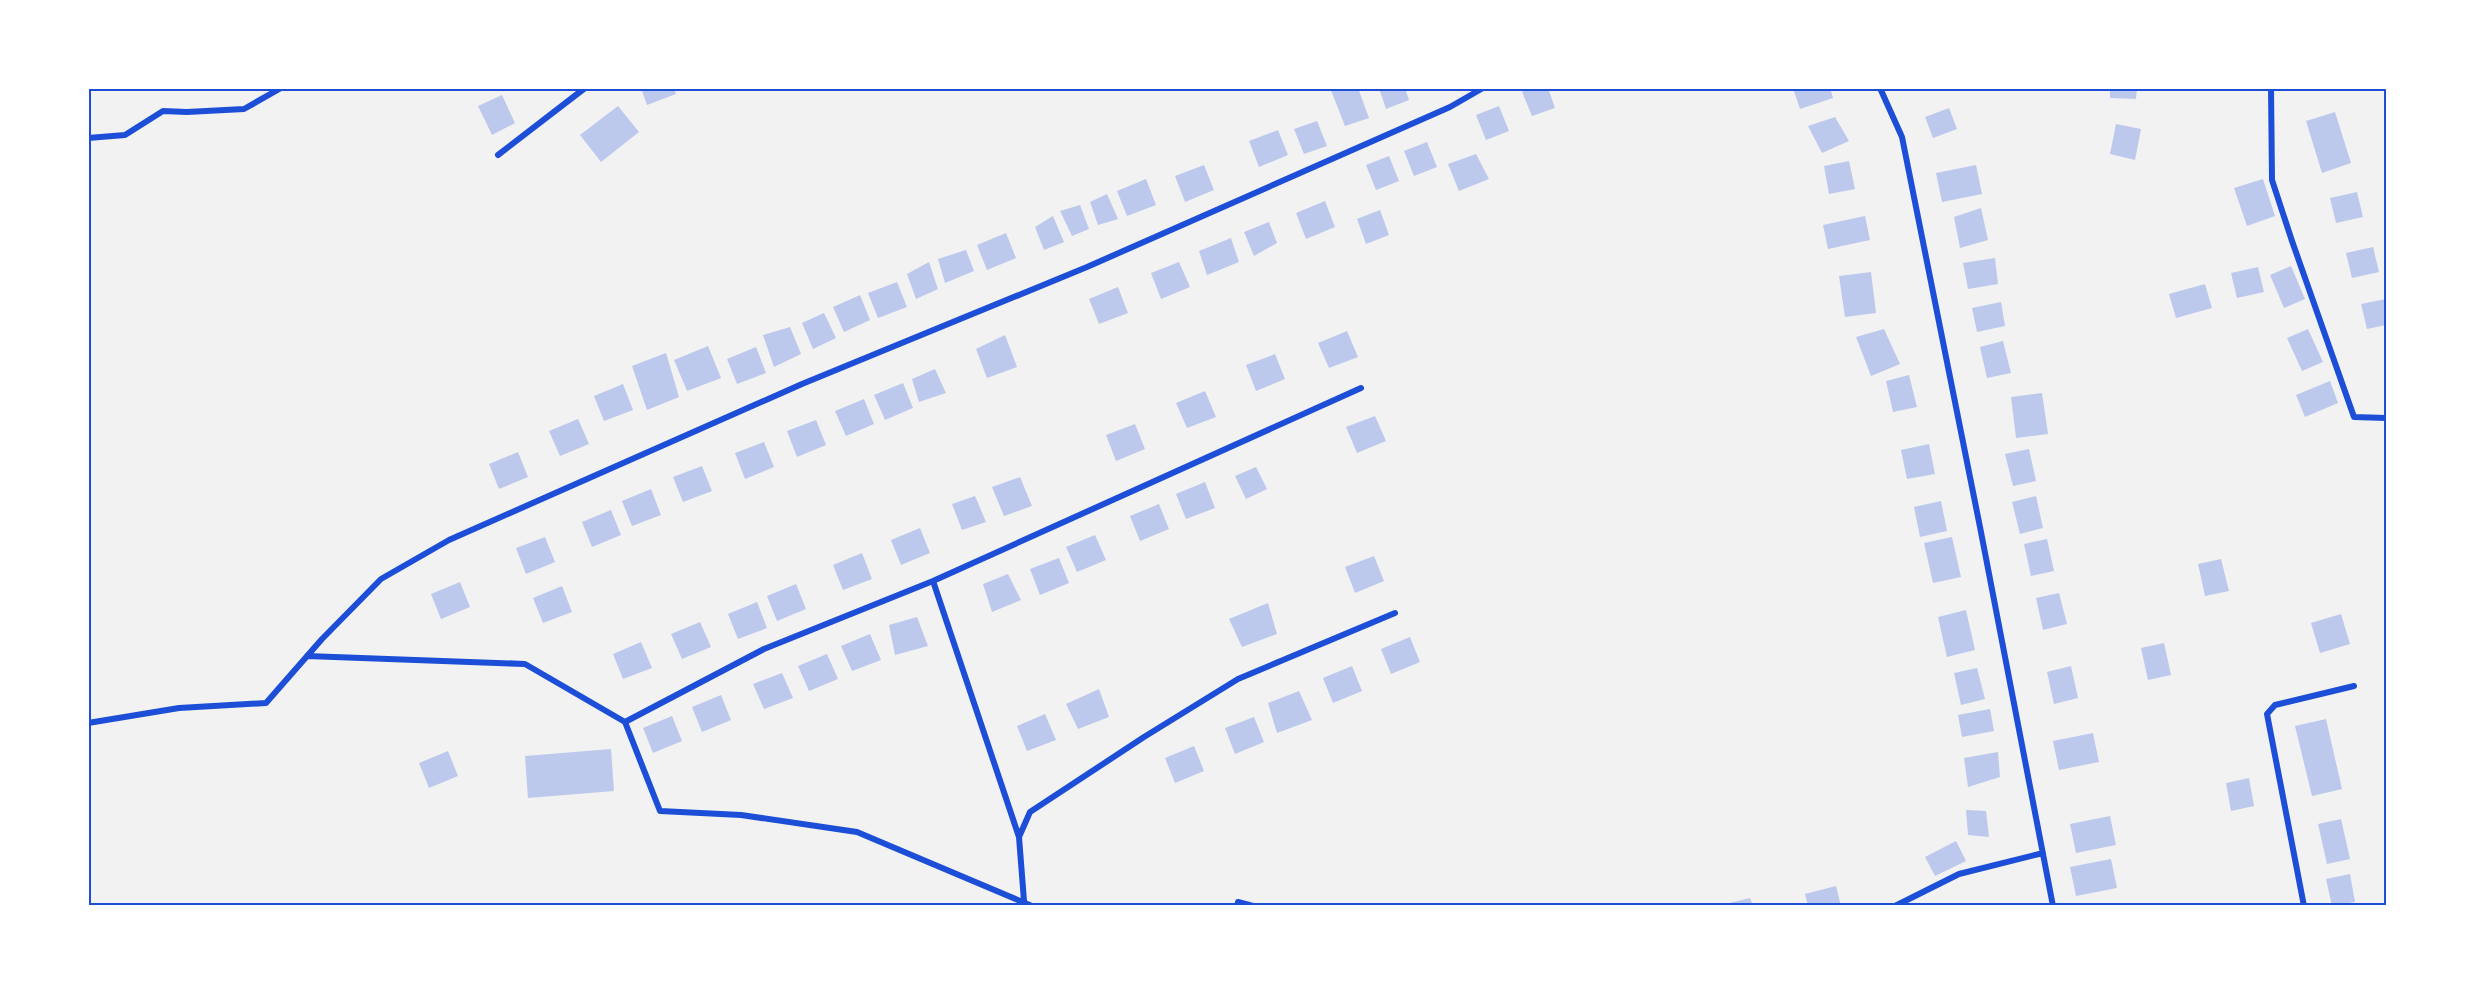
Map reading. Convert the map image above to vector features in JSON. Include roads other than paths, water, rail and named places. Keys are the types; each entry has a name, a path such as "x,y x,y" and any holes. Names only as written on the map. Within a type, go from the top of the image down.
{"street":[{"path":"88,138 125,135 163,111 244,109 281,88"},
{"path":"498,155 585,88"},
{"path":"88,723 179,708 266,703 307,656 381,579 449,540 802,384 1087,267 1450,107 1483,88"},
{"path":"1880,88 1902,137 2053,906"},
{"path":"2271,88 2272,180 2292,241 2354,417 2386,418"},
{"path":"625,722 764,649 933,581 1361,388"},
{"path":"933,581 1019,837 1024,901"},
{"path":"1019,837 1030,812 1238,679 1395,613"},
{"path":"307,656 525,664 625,722 660,811 741,815 857,832 1032,906"},
{"path":"2304,906 2267,714 2275,705 2354,686"},
{"path":"1895,906 1959,874 2043,853"},
{"path":"1237,906 1238,902 1253,906"}]}
